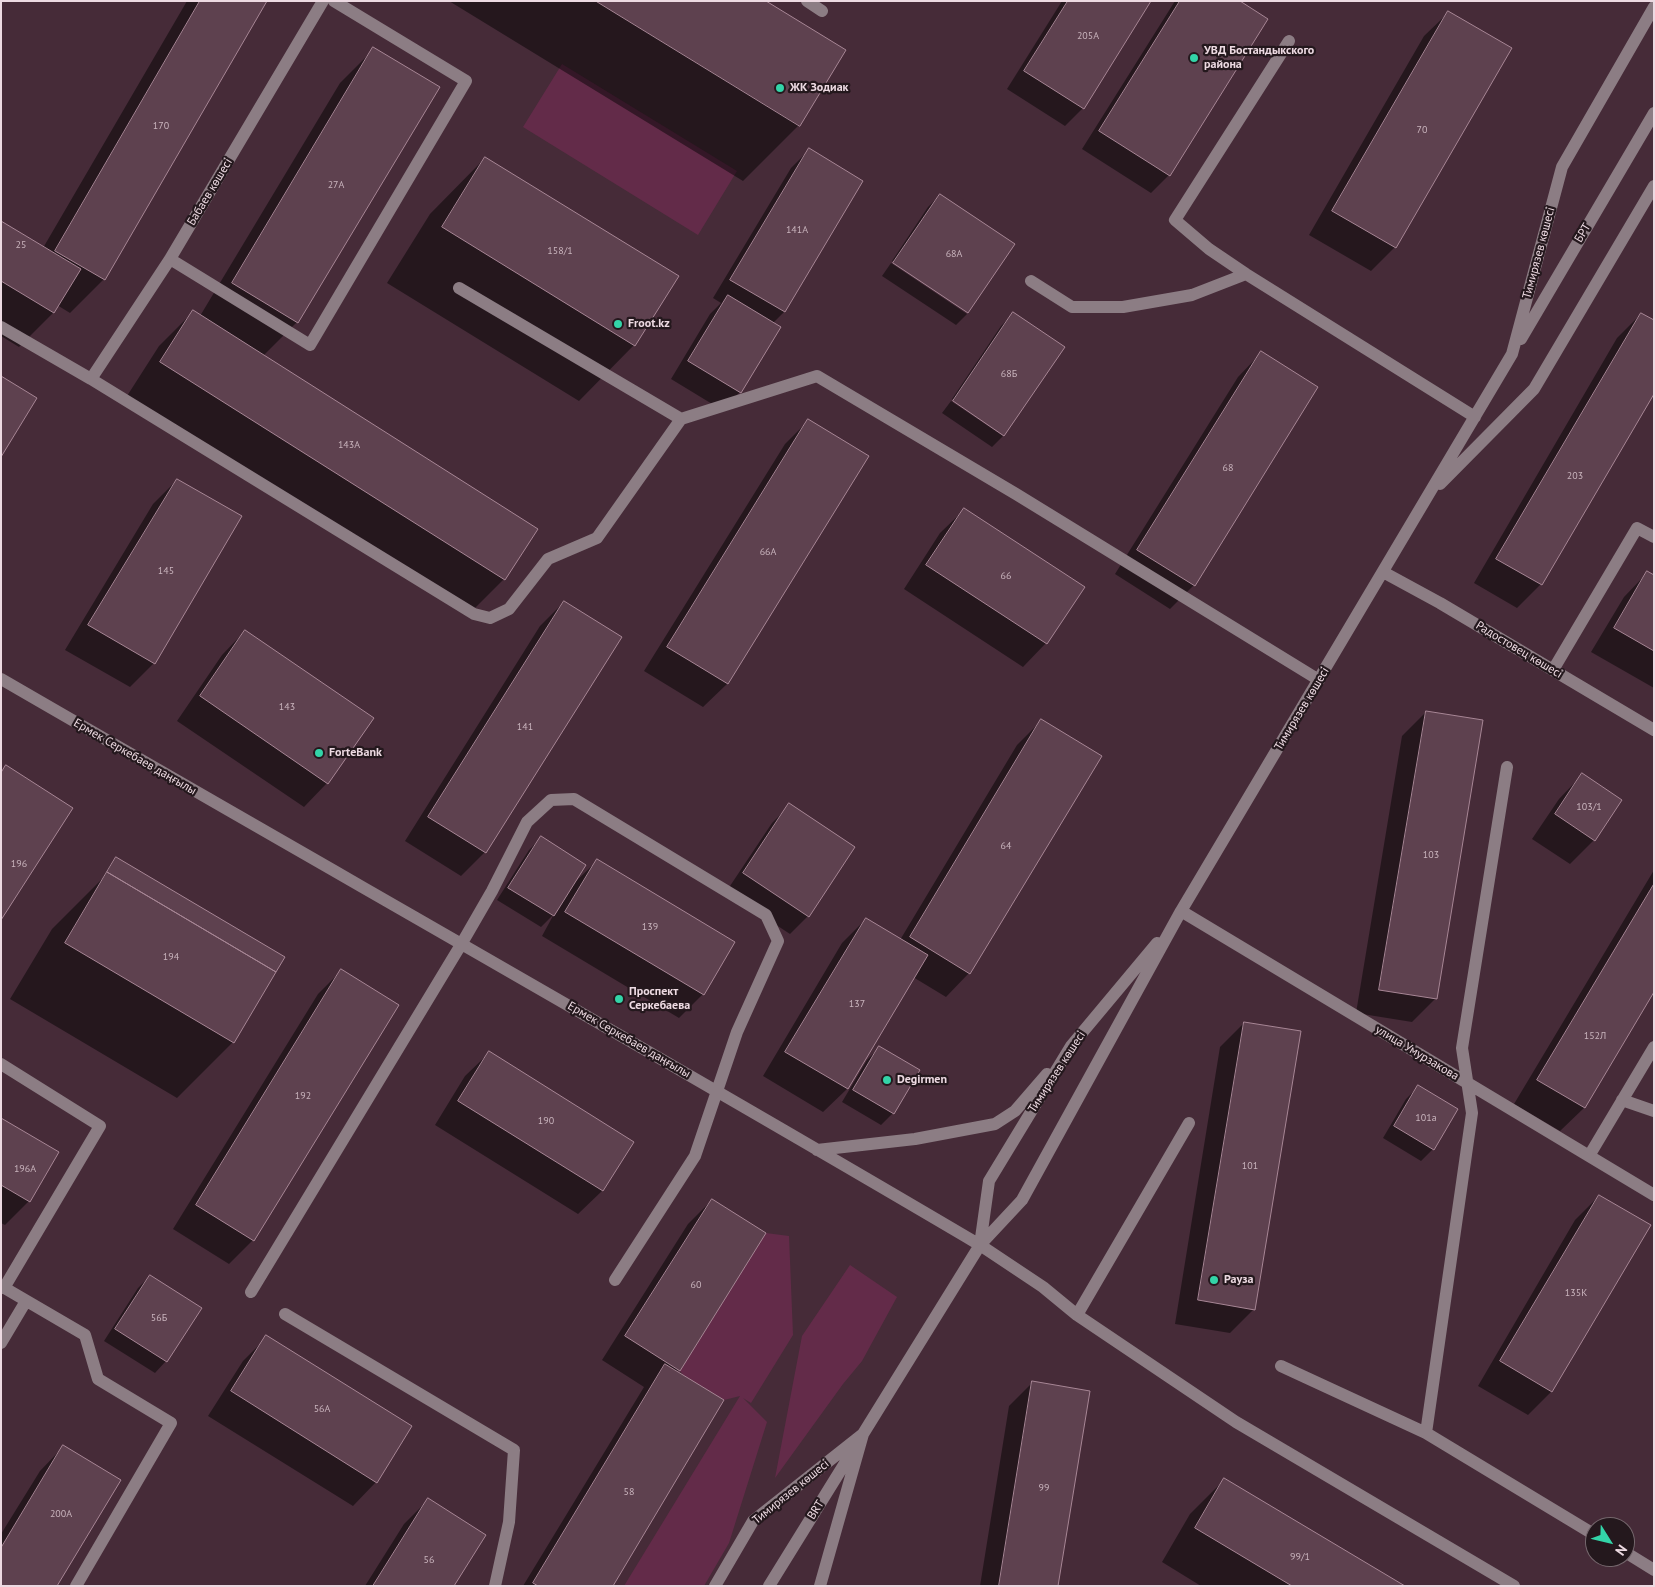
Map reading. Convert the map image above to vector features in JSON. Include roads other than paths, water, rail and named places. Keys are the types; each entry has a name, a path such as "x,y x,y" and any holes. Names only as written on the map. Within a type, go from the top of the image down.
{"street":[{"name":"Бабаев көшесі","path":"91,379 170,258 322,1"},
{"path":"170,258 310,345 466,81 334,1"},
{"path":"807,1 822,11"},
{"name":"Тимирязев көшесі","path":"820,1586 863,1434 980,1245 1022,1200 1178,915 1512,354 1562,167 1654,8"},
{"path":"1289,41 1175,220 1209,249 1246,274 1474,417"},
{"name":"БРТ","path":"1512,354 1654,113"},
{"name":"Тимирязев көшесі","path":"1426,498 1534,389 1654,186"},
{"path":"1031,281 1072,307 1123,307 1192,295 1246,274"},
{"path":"459,288 681,419"},
{"path":"1,326 91,379 474,614 490,618 509,609 548,559 597,538 681,419 817,376 1016,494 1319,680"},
{"path":"1553,670 1637,528 1654,538"},
{"name":"Радостовец көшесі","path":"1383,572 1440,603 1654,730"},
{"name":"Ермек Серкебаев даңғылы","path":"1,679 462,943 980,1245 1043,1287 1077,1315 1236,1422 1514,1586"},
{"path":"1426,1433 1472,1113 1462,1048 1507,767"},
{"path":"251,1292 462,943 492,891 527,822 550,800 574,799 766,915 778,941 737,1032 695,1156 615,1280"},
{"name":"Тимирязев көшесі","path":"980,1245 989,1181 1071,1046 1178,915"},
{"name":"улица Умурзакова","path":"1178,915 1654,1194"},
{"path":"817,1150 915,1139 996,1124 1015,1111 1071,1046"},
{"path":"1589,1156 1654,1047"},
{"path":"1,1064 100,1126 3,1287 85,1335 98,1379 171,1423 76,1586"},
{"path":"1622,1100 1654,1111"},
{"path":"1077,1315 1189,1123"},
{"path":"1,1343 26,1301"},
{"path":"285,1314 514,1450 509,1522 495,1586"},
{"path":"1281,1366 1426,1433 1585,1528"},
{"name":"Тимирязев көшесі","path":"715,1586 753,1521 863,1434"},
{"name":"BRT","path":"768,1586 863,1434"},
{"path":"1635,1558 1654,1570"}],"place":[{"name":"УВД Бостандыкского района","path":"1194,58"},
{"name":"ЖК Зодиак","path":"780,88"},
{"name":"Froot.kz","path":"618,324"},
{"name":"ForteBank","path":"319,753"},
{"name":"Проспект Серкебаева","path":"619,999"},
{"name":"Degirmen","path":"887,1080"},
{"name":"Рауза","path":"1214,1280"}]}
